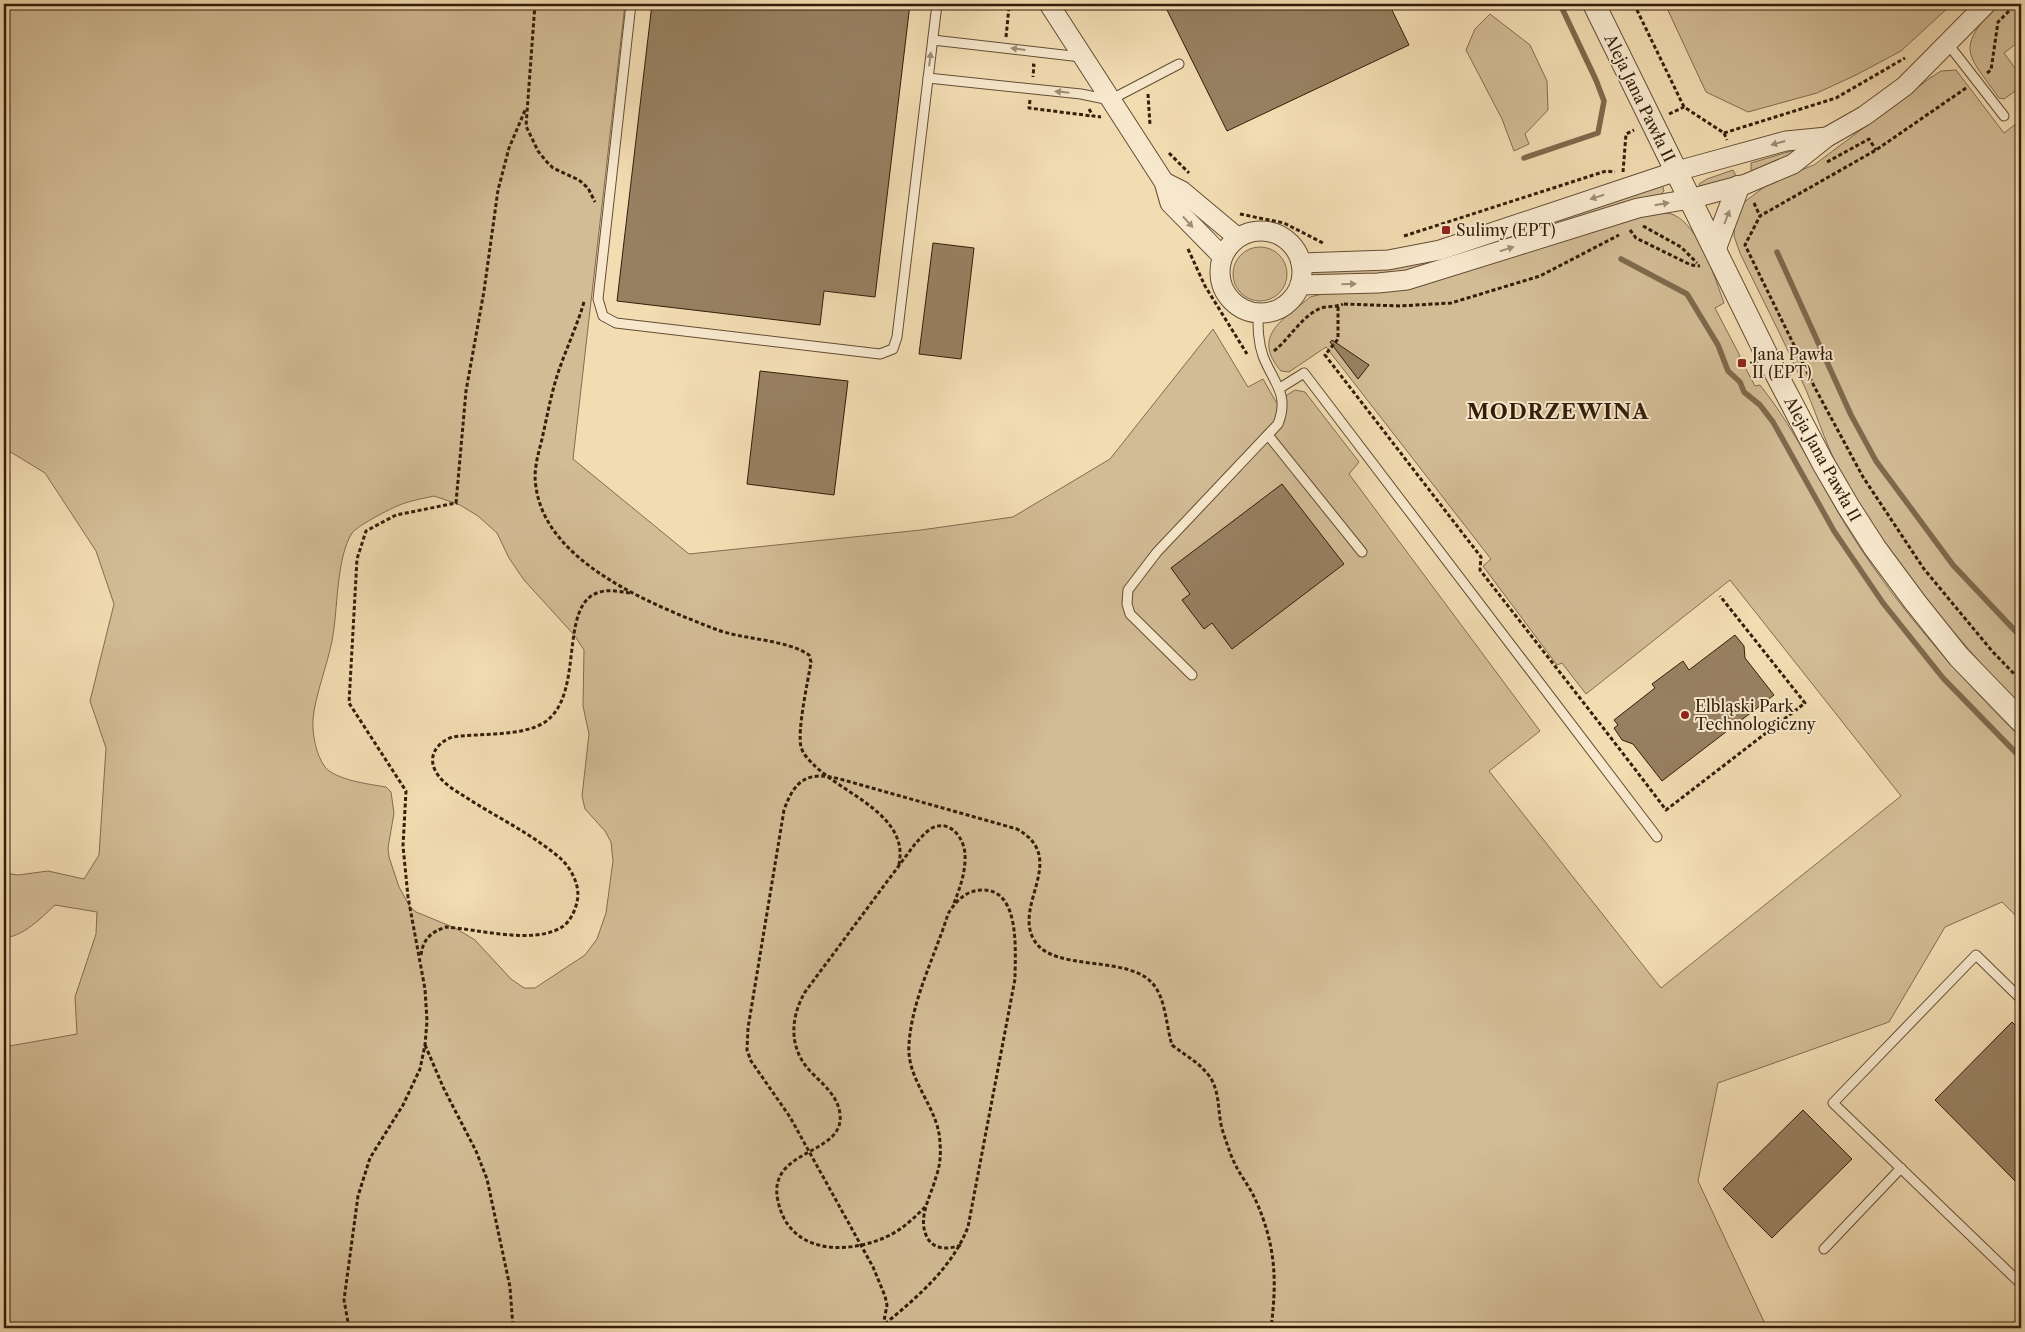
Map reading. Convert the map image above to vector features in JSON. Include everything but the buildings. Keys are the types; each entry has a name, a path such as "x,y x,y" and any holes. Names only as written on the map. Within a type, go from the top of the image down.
{"street":[{"path":"1049,4 1164,182 1170,203 1222,256"},
{"name":"Aleja Jana Pawła II","path":"1594,4 1823,463 1854,514 1909,595 1959,657 2021,721"},
{"path":"1300,285 1378,283 1407,280 1638,208 1690,199 1738,187 1793,164 1827,137 1864,116 1905,86 1986,4"},
{"path":"1301,264 1388,260 1440,250 1677,171 1786,141 1827,137"},
{"path":"1164,182 1182,191 1237,238"},
{"path":"1715,248 1738,187"},
{"path":"1263,230 1288,240 1296,251 1301,264 1300,285 1294,297 1284,306 1272,312 1258,314 1243,310 1230,300 1222,287 1219,272 1222,256 1228,246 1237,238 1250,232 1263,230"}],"lane":[{"path":"632,4 598,299 603,316 616,323 880,354 893,349 900,319 937,4"},
{"path":"933,40 1084,57"},
{"path":"1948,44 2004,116"},
{"path":"928,78 1081,94 1110,100 1179,64"},
{"path":"1192,674 1130,614 1127,604 1128,590 1156,552 1278,424 1284,411 1280,388 1263,356 1258,337 1258,314"},
{"path":"1280,388 1304,373 1657,837"},
{"path":"1268,434 1362,552"},
{"path":"2021,999 1976,954 1833,1102 2021,1284"},
{"path":"1824,1249 1901,1168"}],"path":[{"path":"536,4 526,126 538,151 553,168 579,180 588,188 596,209"},
{"path":"1634,4 1684,108 1724,133 1836,98 1908,56"},
{"path":"2016,4 1998,22 1991,70 1876,150 1760,216 1745,244 1815,388 1863,477 1924,569 1992,651 2021,681"},
{"path":"1142,83 1149,96 1150,128"},
{"path":"349,1328 344,1300 360,1189 370,1158 403,1105 420,1069 425,1045 425,989 408,897 403,846 406,791 349,703 357,559 366,531 396,515 456,503 466,391 484,291 498,190 509,148 526,108"},
{"path":"1164,146 1195,178"},
{"path":"1396,239 1606,171 1623,173"},
{"path":"1234,211 1247,217 1267,218 1284,223 1328,245"},
{"path":"1344,298 1343,304 1400,306 1451,303 1540,276 1642,225 1681,248 1700,265 1704,274"},
{"path":"1629,230 1636,238 1691,265 1700,265"},
{"path":"587,295 558,372 535,470 536,487 546,520 560,538 586,563 634,594 731,635 794,647 809,655 811,662 800,736 801,746 810,761 823,775 878,812 890,824 901,848 898,868"},
{"path":"1338,307 1338,339 1325,355 1481,557 1480,570 1555,668 1576,691 1666,810 1805,703 1720,596"},
{"path":"420,958 422,946 434,931 446,928 538,935 562,927 575,910 578,898 577,886 571,872 561,859 448,786 436,773 433,756 435,747 452,736 522,731 534,728 555,715 565,696 576,621 582,604 589,597 600,592 612,591 634,594"},
{"path":"882,1327 887,1305 885,1296 861,1244 790,1117 751,1061 747,1050 747,1039 784,810 794,788 810,776 823,775 1008,826 1026,834 1034,844 1040,866 1039,878 1028,922 1034,941 1043,950 1055,956 1129,970 1152,982 1158,992 1172,1045 1192,1058 1211,1079 1218,1096 1222,1130 1228,1147 1236,1168 1256,1200 1265,1226 1273,1256 1276,1279 1271,1328"},
{"path":"927,1205 898,1230 876,1240 839,1247 812,1244 797,1235 785,1220 778,1200 779,1180 790,1163 833,1137 841,1122 840,1113 833,1094 811,1073 796,1050 793,1039 795,1014 805,992 916,844 933,828 940,826 953,830 963,842 965,855 962,881 920,992 909,1042 909,1063 914,1077 931,1108 938,1126 940,1142 937,1176 923,1222 925,1233 930,1242 936,1247 946,1249 961,1245"},
{"path":"882,1327 920,1294 950,1260 961,1245 968,1227 1015,978 1015,952 1010,912 1004,899 994,892 974,890 954,904"},
{"path":"425,1045 441,1083 476,1151 486,1179 509,1280 513,1328"}],"shaded area":[{"path":"4,4 625,4 573,459 689,554 921,530 1013,517 1110,459 1213,329 1248,387 1263,379 1276,402 1295,390 1305,392 1359,462 1349,474 1540,731 1489,771 1661,988 1901,796 1730,580 1586,694 1562,663 1557,665 1483,566 1491,559 1326,347 1289,372 1281,371 1272,358 1269,347 1274,329 1310,297 1650,212 1668,213 1683,221 1691,230 1705,254 1724,303 1715,308 1740,356 1737,358 1741,368 1745,367 1755,386 1760,385 1774,403 1798,441 1843,521 1873,567 1933,644 2021,738 2021,921 2002,902 1945,927 1889,1022 1718,1083 1698,1181 1767,1328 4,1328 4,1047 77,1034 75,997 96,934 97,912 55,905 25,930 11,937 4,938 4,873 18,875 48,871 84,879 99,855 106,748 90,701 114,604 96,551 45,473 4,448","holes":["434,496 460,505 478,516 497,533 509,558 524,580 575,636 584,650 583,706 589,734 582,796 585,809 605,831 611,842 613,861 606,913 597,939 585,955 535,988 524,988 511,979 475,940 455,928 416,912 410,907 399,887 389,857 388,848 394,813 391,792 386,787 353,781 330,771 319,757 314,738 314,710 332,641 343,556 352,533 361,525 377,516 412,501"]},
{"path":"1665,4 1952,4 1901,51 1856,75 1817,93 1748,112 1706,92"},
{"path":"1997,4 2021,4 2021,40 2004,53 2021,76 2021,87 2004,99 1999,98 1979,70 1970,51 1975,32"},
{"path":"1490,14 1530,45 1547,81 1548,110 1525,134 1529,144 1514,151 1502,119 1466,50 1475,29"},
{"path":"1956,70 2004,133 2021,120 2021,707 1926,599 1863,511 1834,458 1811,401 1740,253 1734,236 1735,223 1743,203 1771,182 1814,165 1930,78 1941,71"},
{"path":"1808,146 1754,173 1751,170 1751,163"},
{"path":"1733,170 1738,180 1702,189 1699,184 1707,179"},
{"path":"1659,185 1663,187 1664,191 1660,195 1395,276 1310,276 1310,271 1371,268"},
{"path":"1260,247 1270,249 1279,255 1285,264 1287,274 1285,284 1279,293 1270,299 1260,301 1250,299 1241,293 1235,284 1233,274 1235,264 1241,255 1250,249"}],"waterway":[{"path":"1524,158 1598,133 1604,101 1560,4"},
{"path":"1777,252 1851,415 1876,461 1953,565 2021,637"},
{"path":"1621,259 1687,294 1718,345 1728,371 1740,382 1744,392 1760,405 1773,422 1834,531 1883,603 1943,678 2021,758"}],"place":[{"name":"Sulimy (EPT)","path":"1446,230"},
{"name":"Jana Pawła II (EPT)","path":"1742,363"},
{"name":"Elbląski Park Technologiczny","path":"1685,715"}],"district":[{"name":"MODRZEWINA","path":"1558,411"}]}
